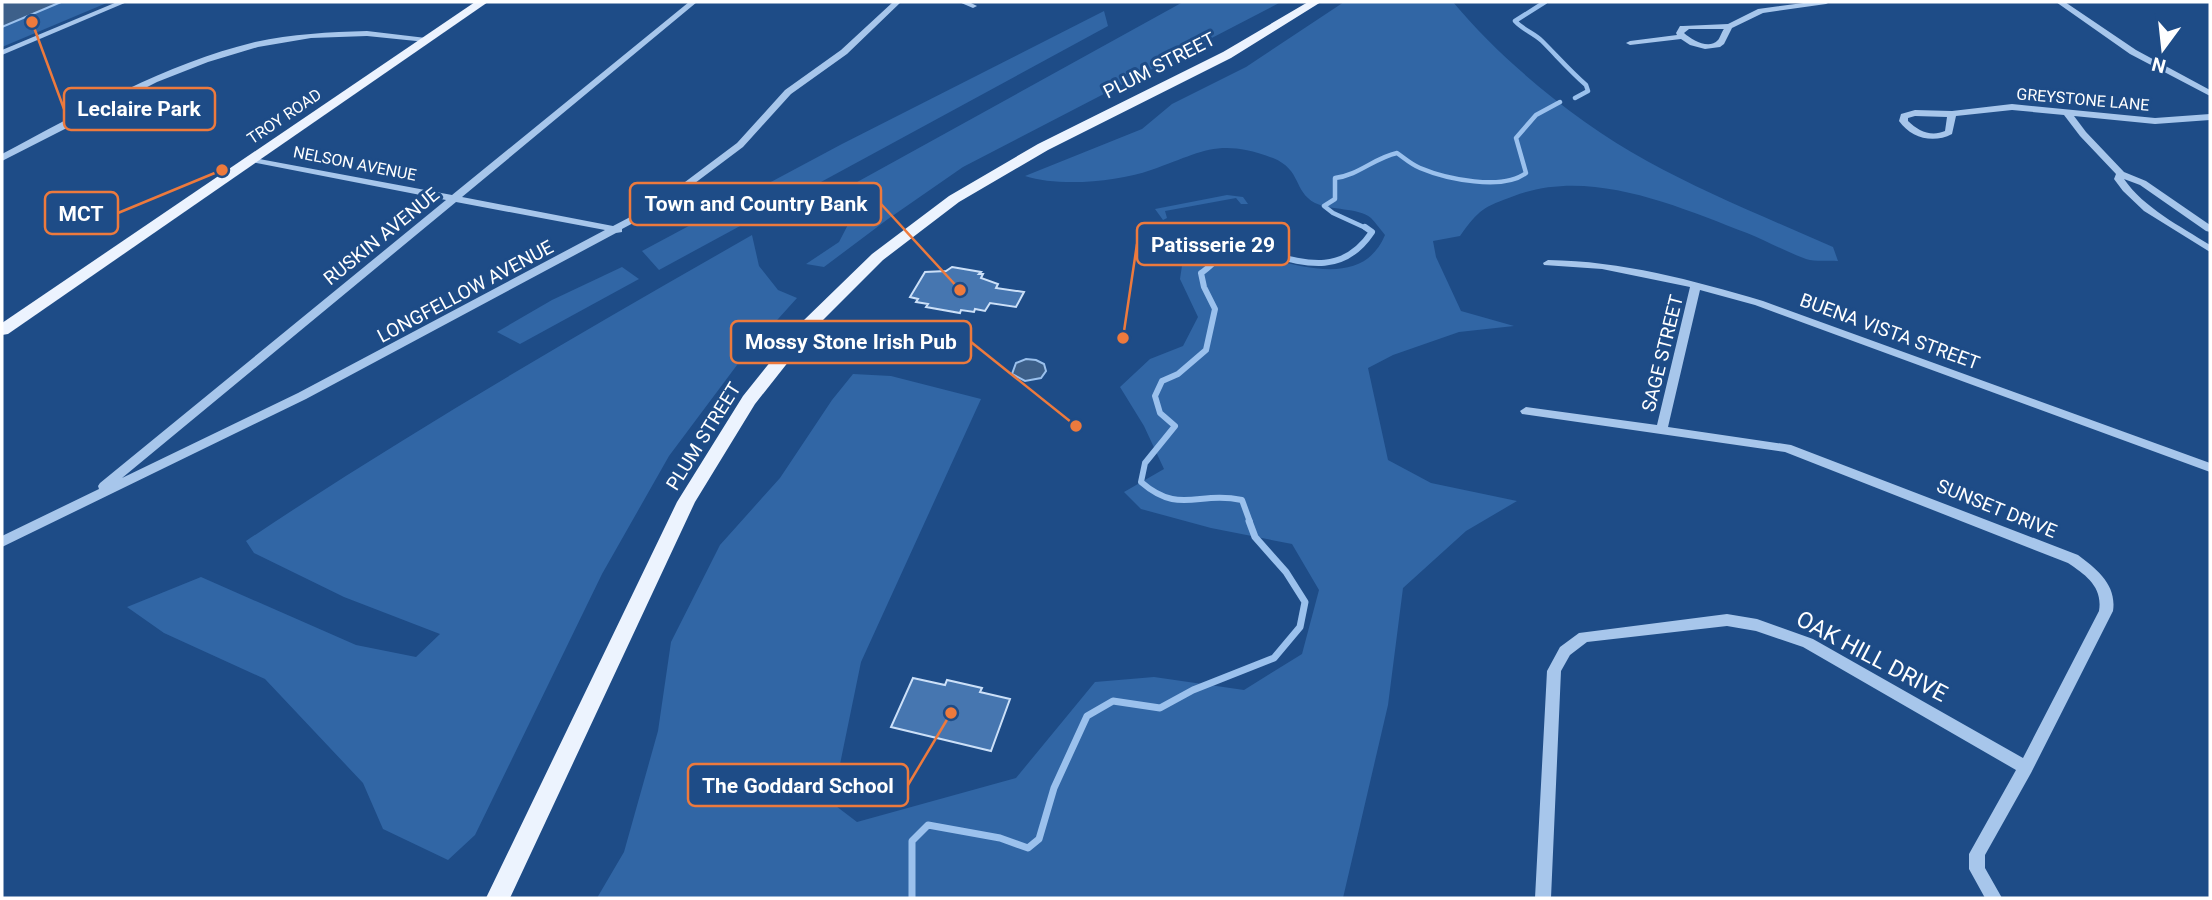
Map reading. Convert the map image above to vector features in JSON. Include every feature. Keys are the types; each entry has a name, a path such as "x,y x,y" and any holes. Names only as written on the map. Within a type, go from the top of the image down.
{"main road":[{"name":"TROY ROAD","path":"2,330 482,2"},
{"name":"PLUM STREET","path":"498,898 696,484 759,386 807,327 901,237 954,199 1056,139 1255,39 1315,2"}],"street":[{"path":"2,53 123,2"},
{"name":"RUSKIN AVENUE","path":"90,497 693,2"},
{"name":"LONGFELLOW AVENUE","path":"2,541 302,396 618,230 660,205 719,163 759,126 796,85 844,52 897,2"},
{"path":"962,2 973,6"},
{"path":"1681,37 1680,31 1683,28 1729,26 1761,11 1826,2"},
{"path":"2060,2 2133,52 2210,93"},
{"path":"1630,43 1681,37 1694,43 1716,44 1721,41 1729,26"},
{"path":"2,158 188,65 239,47 284,37 330,32 371,32 426,40"},
{"name":"GREYSTONE LANE","path":"1952,114 1949,132 1938,136 1910,130 1902,118 1915,113 1952,114 2012,107 2155,121 2210,117"},
{"path":"2066,111 2083,134 2121,174 2143,183 2210,229"},
{"name":"NELSON AVENUE","path":"251,159 618,230"},
{"path":"2121,174 2119,179 2123,186 2139,200 2210,249"},
{"name":"BUENA VISTA STREET","path":"1548,263 1582,262 1696,285 1799,316 2210,468"},
{"name":"SAGE STREET","path":"1662,429 1696,285"},
{"name":"SUNSET DRIVE","path":"1526,411 1757,442 1817,458 2073,559 2090,570 2104,587 2109,600 2106,611 2026,768 1977,853 1978,869 1994,898"},
{"name":"OAK HILL DRIVE","path":"1543,898 1553,671 1564,651 1584,637 1727,620 1757,625 1808,643 2026,768"}],"shaded area":[{"path":"2,2 109,2 2,47"},
{"path":"2,2 61,2 2,27"},
{"path":"1183,2 1281,2 963,167 824,267 806,264 839,242 852,217 801,213"},
{"path":"1344,2 1453,2 1495,48 1543,90 1594,128 1647,161 1693,184 1833,247 1838,261 1806,259 1747,233 1632,193 1572,186 1543,188 1514,196 1489,206 1478,214 1460,236 1433,241 1436,257 1461,311 1514,326 1459,332 1393,355 1368,368 1388,460 1431,483 1517,501 1466,531 1403,588 1388,705 1343,898 597,898 624,852 658,731 671,642 720,545 780,478 832,400 853,374 891,376 981,399 861,662 832,803 857,822 1016,778 1095,682 1154,677 1244,690 1302,654 1319,590 1292,544 1211,528 1141,509 1124,492 1164,469 1144,426 1120,387 1150,359 1183,346 1198,317 1180,279 1184,252 1233,253 1305,267 1343,268 1360,263 1374,253 1385,235 1366,215 1315,203 1303,193 1289,168 1282,163 1254,152 1237,149 1223,148 1197,153 1122,178 1071,182 1025,176 1142,129 1172,104 1246,67"},
{"path":"1104,11 1108,26 659,270 642,251 842,144"},
{"path":"1227,195 1243,197 1248,204 1241,204 1236,198 1165,211 1167,218 1163,220 1155,209"},
{"path":"752,235 759,266 778,290 797,298 740,361 669,456 602,574 475,835 448,860 383,829 363,783 265,679 164,633 127,607 201,577 356,645 416,657 440,634 344,597 254,553 246,541 433,422"},
{"path":"622,267 639,279 520,344 497,332 552,300"},
{"path":"1026,359 1044,364 1046,371 1041,378 1025,381 1012,374 1016,363"}],"building":[{"path":"952,267 981,272 981,278 998,284 996,288 1024,292 1016,307 990,303 985,311 961,310 960,313 926,307 928,304 916,302 918,299 910,297 925,272 946,271"},
{"path":"913,678 945,685 947,680 982,688 980,692 1010,699 991,751 891,727"}],"waterway":[{"path":"1545,2 1515,21 1542,41 1586,85 1588,91 1575,98"},
{"path":"1367,229 1324,206 1335,199 1335,178 1352,174 1397,153 1420,168 1444,176 1489,182 1516,178 1526,173 1516,138 1536,115 1560,102"},
{"path":"1250,522 1242,500 1178,500 1154,492 1141,482 1145,463 1175,426 1160,413 1155,396 1162,381 1178,374 1206,350 1215,309 1204,287 1201,273 1224,253 1240,246 1297,261 1325,263 1337,260 1350,255 1361,245 1372,232 1367,229"},
{"path":"912,898 912,841 928,825 1000,838 1028,848 1039,839 1054,788 1087,716 1113,701 1160,708 1193,690 1274,658 1300,627 1305,602 1286,572 1255,537 1249,521"}],"place":[{"name":"Leclaire Park","path":"32,22"},
{"name":"MCT","path":"222,170"},
{"name":"Town and Country Bank","path":"960,290"},
{"name":"Patisserie 29","path":"1123,338"},
{"name":"Mossy Stone Irish Pub","path":"1076,426"},
{"name":"The Goddard School","path":"951,713"}]}
